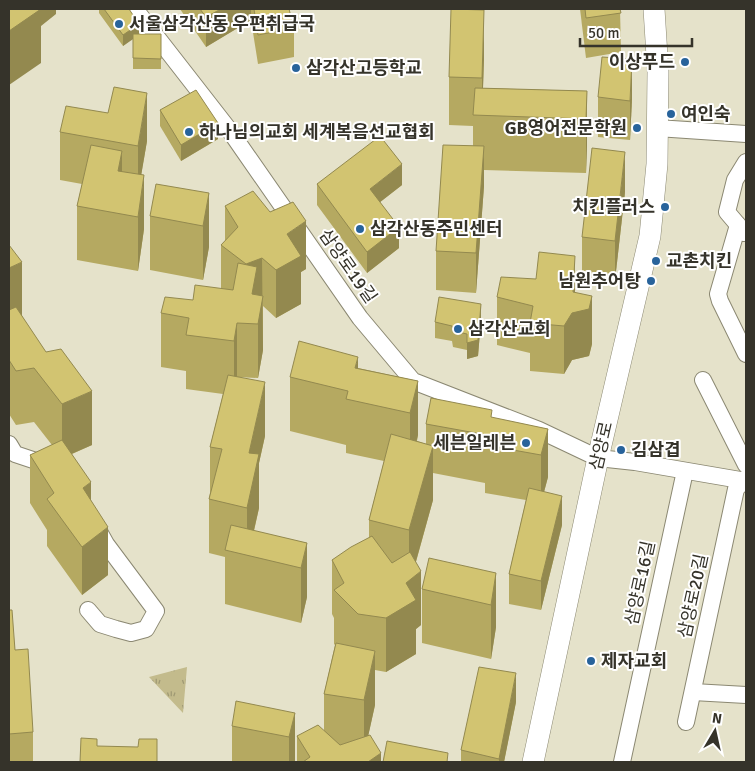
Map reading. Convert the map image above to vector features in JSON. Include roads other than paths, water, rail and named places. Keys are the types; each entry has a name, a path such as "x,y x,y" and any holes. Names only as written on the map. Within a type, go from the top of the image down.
{"main road":[{"name":"삼양로","path":"533,762 598,458 650,236 657,164 658,128 658,72 654,9"}],"street":[{"name":"삼양로19길","path":"135,9 230,131 360,318 413,381 539,430 598,458"},
{"path":"658,128 746,134"},
{"path":"746,162 735,180 727,212 742,231 718,294 746,354"},
{"path":"598,458 746,476 703,380"},
{"path":"9,444 15,454 42,463 59,472"},
{"name":"삼양로16길","path":"622,762 685,470"},
{"name":"삼양로20길","path":"686,722 736,488 746,476"},
{"path":"88,610 100,624 131,633 146,628 156,611 106,544 92,519"},
{"path":"693,692 746,695"}],"place":[{"name":"서울삼각산동 우편취급국","path":"119,24"},
{"name":"이상푸드","path":"685,62"},
{"name":"삼각산고등학교","path":"296,68"},
{"name":"여인숙","path":"671,114"},
{"name":"GB영어전문학원","path":"637,128"},
{"name":"하나님의교회 세계복음선교협회","path":"189,132"},
{"name":"치킨플러스","path":"665,207"},
{"name":"삼각산동주민센터","path":"360,229"},
{"name":"교촌치킨","path":"656,261"},
{"name":"남원추어탕","path":"651,281"},
{"name":"삼각산교회","path":"458,329"},
{"name":"세븐일레븐","path":"526,443"},
{"name":"김삼겹","path":"621,450"},
{"name":"제자교회","path":"591,661"}]}
